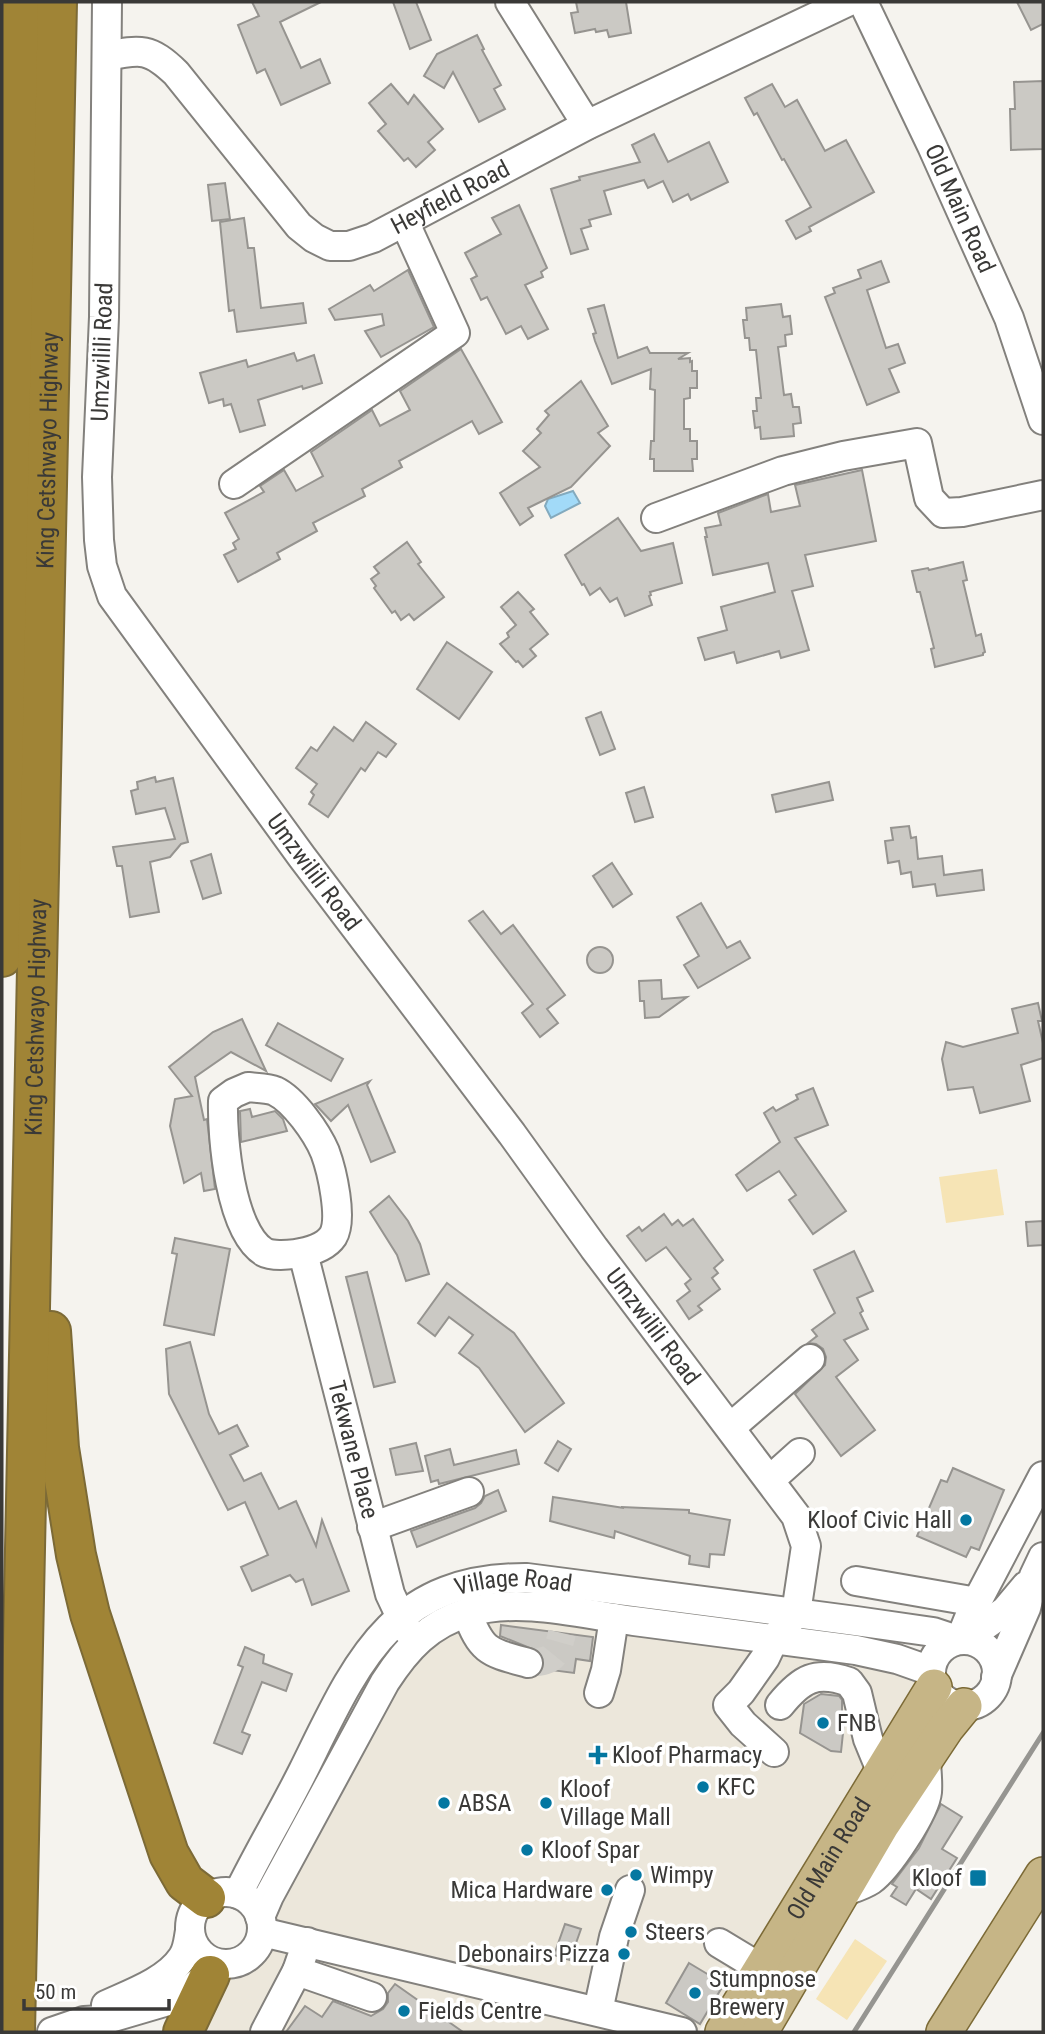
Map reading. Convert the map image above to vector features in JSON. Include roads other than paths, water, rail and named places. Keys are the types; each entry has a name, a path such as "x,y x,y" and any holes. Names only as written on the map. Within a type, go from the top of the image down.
{"highway":[{"name":"King Cetshwayo Highway","path":"2,957 21,2"},
{"name":"King Cetshwayo Highway","path":"15,2032 57,2"},
{"path":"34,1074 59,1448 76,1555 94,1626 163,1838 178,1872 211,1908"},
{"path":"183,2032 214,1970"}],"main road":[{"name":"Old Main Road","path":"723,2032 882,1773 932,1679"},
{"name":"Old Main Road","path":"760,2032 882,1824 964,1706"},
{"path":"944,2032 1043,1875"}],"street":[{"name":"Umzwilili Road","path":"107,2 104,317 97,477 102,566 112,596 302,857 771,1479 796,1516 806,1546 796,1613"},
{"path":"510,2 587,125"},
{"name":"Heyfield Road","path":"107,56 138,50 157,57 169,66 299,226 330,246 349,246 405,223 587,125 847,2"},
{"name":"Old Main Road","path":"863,2 932,146 1009,318 1043,420"},
{"path":"234,484 455,333 405,223"},
{"path":"656,518 783,471 843,456 917,443 929,498 943,513 962,512 1043,495"},
{"path":"248,1087 274,1090 300,1111 325,1152 338,1209 334,1234 325,1245 303,1253 266,1254 254,1243 245,1227 232,1192 223,1123 223,1101 248,1087"},
{"name":"Tekwane Place","path":"303,1253 390,1594 414,1642"},
{"path":"731,1427 810,1359"},
{"path":"771,1479 800,1453"},
{"path":"963,1640 977,1602 1043,1476"},
{"path":"372,1527 469,1492"},
{"path":"1039,1566 1026,1608 994,1686 982,1700 964,1706 946,1700 932,1679 936,1654 942,1648 963,1640 1005,1611 1039,1566"},
{"name":"Village Road","path":"84,2021 98,2009 159,1979 184,1955 371,1647 400,1616 440,1592 461,1584 496,1577 554,1581 933,1632 963,1640"},
{"path":"856,1581 977,1602"},
{"name":"Village Road","path":"52,2032 84,2021 103,2020 178,1998 195,1988 214,1970 249,1956 260,1941 261,1925 269,1896 385,1682 414,1642 441,1624 467,1613 503,1607 564,1622 614,1618 774,1639 876,1654 932,1679"},
{"path":"467,1613 475,1634 487,1650 528,1663"},
{"path":"774,1752 743,1724 728,1705 741,1692 774,1639 796,1613"},
{"path":"598,1693 606,1670 614,1618"},
{"path":"963,1640 988,1651 996,1668 996,1677"},
{"path":"780,1705 794,1688 807,1679 815,1677 849,1682 857,1693 869,1739 882,1773"},
{"path":"598,2011 614,1937 630,1890"},
{"path":"214,1970 192,1940 211,1908 252,1903 261,1925 307,1942 682,2032"},
{"path":"265,2032 297,1971 307,1942"},
{"path":"719,1943 762,1969"},
{"path":"297,1971 372,1997"}],"water":[{"path":"573,491 580,503 551,518 545,506 548,499"}],"tunnel":[{"path":"528,1663 552,1657 562,1633"}],"railway":[{"path":"854,2032 1043,1733"}],"place":[{"name":"Kloof Civic Hall","path":"966,1520"},
{"name":"FNB","path":"823,1723"},
{"name":"Kloof Pharmacy","path":"598,1755"},
{"name":"KFC","path":"703,1787"},
{"name":"ABSA","path":"444,1803"},
{"name":"Kloof Village Mall","path":"546,1803"},
{"name":"Kloof Spar","path":"527,1850"},
{"name":"Wimpy","path":"636,1875"},
{"name":"Kloof","path":"978,1878"},
{"name":"Mica Hardware","path":"607,1890"},
{"name":"Steers","path":"631,1932"},
{"name":"Debonairs Pizza","path":"624,1954"},
{"name":"Stumpnose Brewery","path":"695,1993"},
{"name":"Fields Centre","path":"404,2011"}]}
